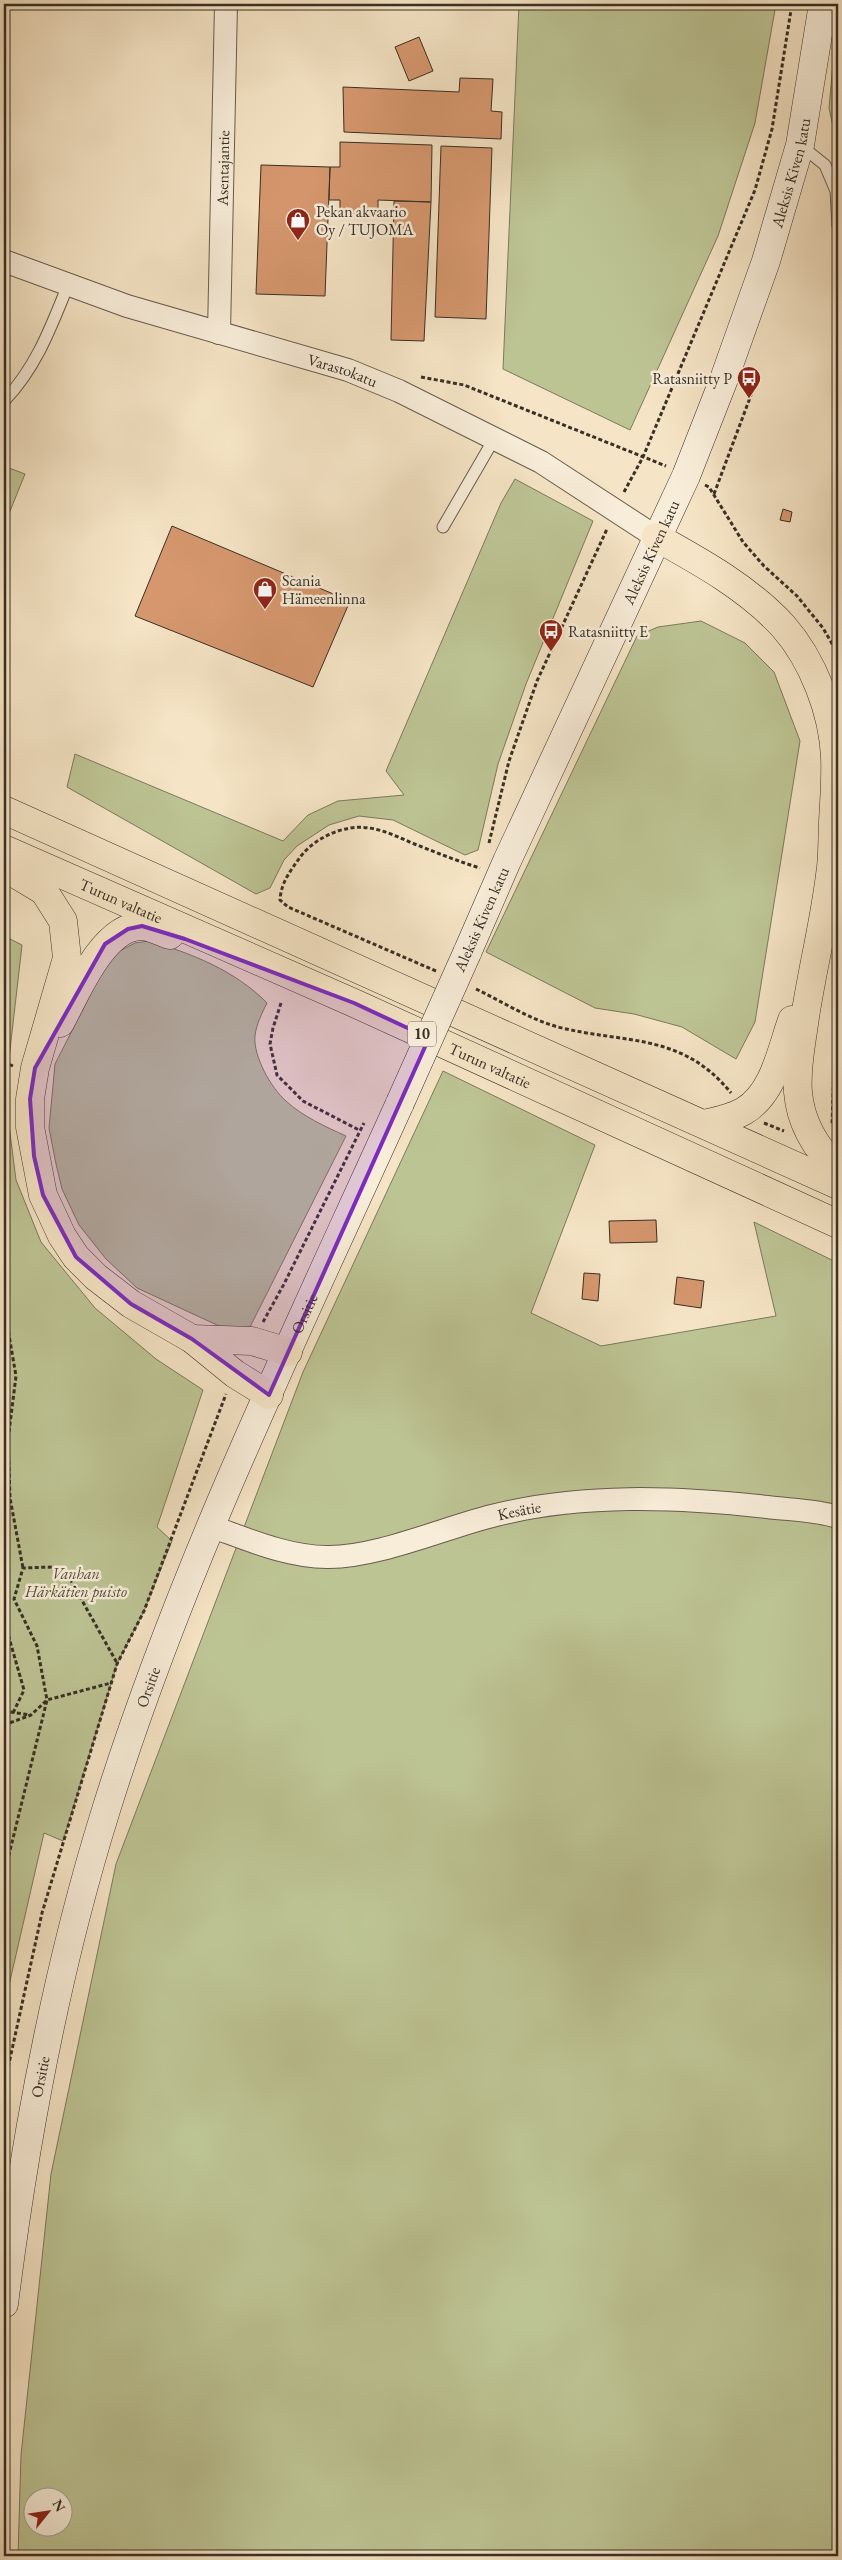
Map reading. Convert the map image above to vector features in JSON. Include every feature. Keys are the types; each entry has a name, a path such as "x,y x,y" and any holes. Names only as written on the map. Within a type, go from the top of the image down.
{"highway":[{"path":"656,537 720,574 755,600 783,627 809,665 825,702 835,756 830,874 813,965 799,1059 798,1084 802,1116 821,1130 819,1147 838,1166"},
{"name":"Turun valtatie","path":"4,810 838,1185"},
{"name":"Turun valtatie","path":"4,849 354,1003 838,1224"},
{"path":"4,867 44,891 63,921 67,958 35,1068 30,1108 34,1156 43,1195 62,1236 83,1264 131,1304 192,1339 235,1374 269,1395"},
{"path":"35,1068 105,944 128,929 142,926 185,939 229,958 354,1003"},
{"path":"704,1124 745,1111 768,1086 813,965"},
{"path":"192,1339 252,1341 288,1352"}],"main road":[{"name":"Aleksis Kiven katu","path":"400,1104 507,861 686,476 724,379 766,261 800,145 823,4"},
{"name":"Orsitie","path":"4,2304 36,2090 76,1917 105,1812 138,1712 210,1526 400,1104"}],"street":[{"name":"Asentajantie","path":"219,333 226,4"},
{"name":"Varastokatu","path":"4,261 127,306 348,370 399,391 541,462 656,537"},
{"name":"Kesätie","path":"210,1526 286,1552 327,1557 364,1552 494,1515 543,1507 626,1499 724,1502 838,1517"}],"lane":[{"path":"800,145 825,165 836,191 838,226"},
{"path":"4,401 17,387 36,360 68,285"},
{"path":"443,526 494,439"}],"path":[{"name":"Aleksis Kiven katu","path":"487,850 508,761 538,682 614,509 643,457 755,190 772,129 792,4"},
{"path":"714,494 757,379"},
{"name":"Aleksis Kiven katu","path":"438,972 288,907 280,900 281,889 306,849 333,833 352,828 368,827 384,832 483,869 485,860"},
{"path":"473,988 540,1022 574,1031 643,1040 677,1052 691,1059 722,1082 752,1118 793,1135 838,1129"},
{"path":"281,1003 272,1028 270,1044 277,1075 303,1101 359,1130"},
{"path":"821,1130 834,1066 838,1035"},
{"path":"252,1341 284,1284 359,1130 368,1116"},
{"path":"4,1306 16,1376 8,1440 10,1498 23,1568 14,1599 36,1646 47,1700 4,1875"},
{"path":"4,2086 42,1913 117,1664 147,1602 235,1374"},
{"path":"23,1568 52,1567 70,1579 117,1664"},
{"path":"4,1630 8,1634 24,1690 13,1713"},
{"path":"4,1725 31,1715 47,1700 112,1683"},
{"path":"4,1711 31,1715"}],"highlighted area":[{"path":"142,926 185,939 354,1003 429,1038 269,1395 192,1339 131,1304 76,1257 43,1195 34,1156 30,1099 35,1068 105,944 128,929"}],"green space":[{"path":"519,4 776,4 755,123 718,236 630,430 503,369"},
{"path":"838,8 838,150 829,108"},
{"path":"4,466 25,474 4,526"},
{"path":"515,479 593,521 526,684 498,764 478,850 465,855 393,820 359,816 329,825 297,846 284,860 270,888 256,894 67,787 75,754 283,841 308,815 338,801 404,795 386,771 501,503"},
{"path":"701,621 745,643 774,672 800,741 755,1022 736,1059 682,1027 634,1014 595,1008 486,952 637,636 658,627"},
{"name":"Vanhan Härkätien puisto","path":"4,936 22,945 5,1094 16,1180 41,1242 95,1308 156,1359 203,1390 157,1527 172,1541 144,1611 117,1664 63,1841 44,1833 4,2007"},
{"path":"149,941 181,951 212,964 227,972 267,1003 257,1028 255,1044 260,1062 269,1080 280,1095 299,1112 346,1136 249,1329 232,1332 137,1288 106,1259 79,1225 62,1189 49,1128 55,1064 110,956 135,943"},
{"path":"443,1071 595,1145 531,1313 601,1346 776,1316 754,1222 838,1263 838,2556 18,2556 21,2455 51,2174 116,1864 303,1372"}],"building":[{"path":"308,4 394,4 394,7"},
{"path":"419,37 433,71 409,81 395,47"},
{"path":"460,78 493,79 491,111 502,112 501,139 344,132 343,87 459,92"},
{"path":"340,142 432,145 431,202 378,200 378,214 340,213 340,200 329,200 330,167 340,167"},
{"path":"441,146 492,148 486,319 435,317"},
{"path":"261,165 330,167 325,296 256,294"},
{"path":"394,201 431,202 424,341 391,340"},
{"path":"783,509 792,512 790,522 780,520"},
{"path":"172,526 350,601 313,687 135,616"},
{"path":"656,1220 657,1242 610,1243 609,1221"},
{"path":"584,1273 600,1274 598,1301 582,1299"},
{"path":"677,1277 704,1281 701,1308 674,1304"}],"place":[{"name":"Pekan akvaario Oy / TUJOMA","path":"298,241"},
{"name":"Ratasniitty P","path":"749,399"},
{"name":"Scania Hämeenlinna","path":"265,610"},
{"name":"Ratasniitty E","path":"551,652"}]}
